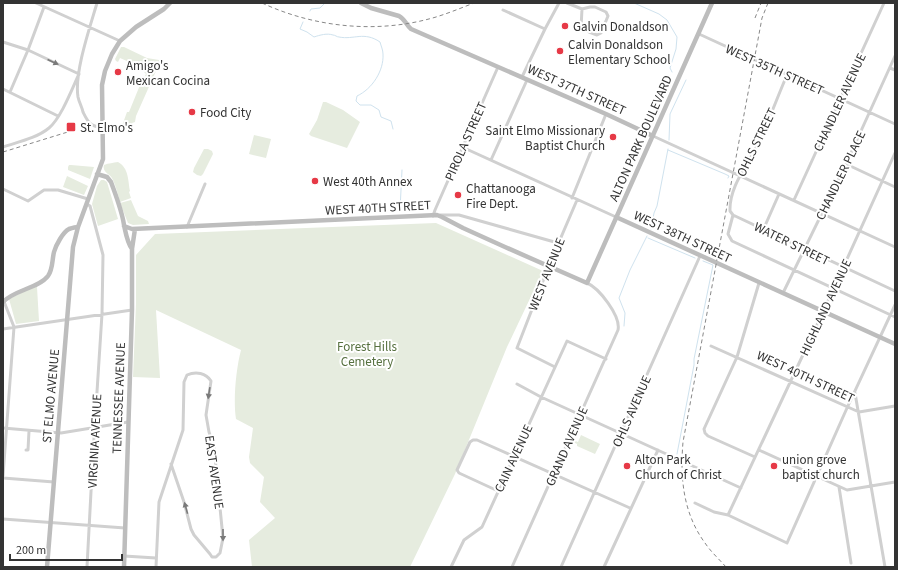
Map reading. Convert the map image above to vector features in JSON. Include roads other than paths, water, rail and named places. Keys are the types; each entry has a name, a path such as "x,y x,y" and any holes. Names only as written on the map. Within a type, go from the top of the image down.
{"main road":[{"path":"88,202 103,157 102,84 105,71 120,41 136,27 164,9 170,3"},
{"name":"WEST 37TH STREET","path":"361,3 370,8 399,16 403,18 408,27 411,29 498,66 653,136"},
{"name":"ALTON PARK BOULEVARD","path":"587,283 712,3"},
{"path":"97,174 107,178 111,182 126,238 132,249"},
{"name":"ST ELMO AVENUE","path":"47,567 73,247 78,227 88,202"},
{"name":"WEST 40TH STREET","path":"124,226 129,229 135,229 435,216 442,217 587,283"},
{"name":"WEST 38TH STREET","path":"616,217 895,344"},
{"path":"4,301 47,277 51,271 54,252 66,232 71,228 78,227"},
{"name":"TENNESSEE AVENUE","path":"124,567 132,310 132,249 135,229"}],"street":[{"path":"36,3 120,41"},
{"path":"3,146 43,132 50,128 58,116 70,95 79,74 90,27 98,3"},
{"path":"491,160 545,28 559,3"},
{"path":"567,3 582,9 590,6 606,12 608,16 601,33 597,35 581,28 582,9"},
{"name":"CHANDLER AVENUE","path":"794,200 884,3"},
{"path":"10,92 44,7"},
{"path":"503,10 545,28"},
{"name":"WEST 35TH STREET","path":"698,34 895,124"},
{"path":"3,42 28,50 79,74"},
{"name":"CHANDLER PLACE","path":"783,293 846,164 895,56"},
{"name":"PIROLA STREET","path":"435,216 434,210 498,66"},
{"path":"890,68 895,70"},
{"path":"79,74 78,98 88,122 92,126 103,127"},
{"name":"OHLS STREET","path":"733,215 730,211 731,203 739,176 756,146 787,75"},
{"path":"3,89 58,116"},
{"path":"572,198 606,114"},
{"name":"WEST 37TH STREET","path":"653,136 895,247"},
{"name":"WEST 38TH STREET","path":"462,147 616,217"},
{"name":"HIGHLAND AVENUE","path":"728,515 823,312 842,267 895,153"},
{"path":"846,164 895,187"},
{"path":"187,227 205,184"},
{"path":"3,189 28,200 44,190 58,190 88,202"},
{"path":"764,228 779,194"},
{"name":"WEST AVENUE","path":"555,367 517,348 558,243 577,200"},
{"name":"VIRGINIA AVENUE","path":"87,567 102,314 103,255 88,202"},
{"path":"435,216 459,215 558,243"},
{"name":"WATER STREET","path":"895,291 842,267 764,228 733,215 728,234 732,241 895,317"},
{"name":"OHLS AVENUE","path":"561,567 700,256"},
{"name":"WEST 40TH STREET","path":"587,283 597,289 601,294 617,319 619,326"},
{"path":"755,457 708,436 704,429 737,357 759,283"},
{"path":"4,301 14,327 5,428 3,477 54,482"},
{"path":"695,503 714,512 728,515 787,543 847,408 895,306"},
{"path":"3,329 132,310"},
{"name":"GRAND AVENUE","path":"512,567 619,326"},
{"name":"CAIN AVENUE","path":"451,567 464,540 482,527 567,341 606,358"},
{"name":"WEST 40TH STREET","path":"711,346 847,408 859,412 895,406"},
{"name":"EAST AVENUE","path":"192,373 202,374 208,377 211,382 206,415 214,447 223,538 220,553 216,557 212,557 191,529 184,502 171,464 183,430 184,382 187,375 192,373"},
{"path":"517,384 542,397 741,488"},
{"path":"855,393 885,567"},
{"path":"5,428 58,433 128,422"},
{"path":"26,450 28,450 29,431"},
{"path":"498,491 459,473 457,470 470,442 473,440 477,440 514,456 630,508"},
{"path":"604,567 658,450"},
{"path":"758,450 847,490 895,482"},
{"path":"156,567 159,502 171,464"},
{"path":"839,487 851,563"},
{"path":"3,519 125,528"},
{"path":"124,556 156,558"}],"waterway":[{"path":"310,11 311,9 320,8 325,3"},
{"path":"634,3 659,14 667,20 677,37 676,49 670,68 672,72"},
{"path":"303,22 300,29 314,37 328,34 344,38 364,36 380,42 383,60 379,73 368,89 357,96 356,101 360,105 371,105 379,110 381,117 391,121 393,129"},
{"path":"669,140 670,114 686,80"},
{"path":"651,229 668,149"},
{"path":"668,150 725,174 729,176 728,178"},
{"path":"400,210 402,170"},
{"path":"624,326 625,313 619,298 630,270 647,236"},
{"path":"648,238 695,258"},
{"path":"677,454 713,265 703,261"}],"railway":[{"path":"262,3 304,18 326,23 370,27 392,26 414,22 441,15 474,3"},
{"path":"755,18 761,3"},
{"path":"726,567 705,543 692,520 685,495 682,455 683,442 762,18 768,3"},
{"path":"3,152 71,131"}],"place":[{"name":"Galvin Donaldson","path":"565,26"},
{"name":"Calvin Donaldson Elementary School","path":"560,51"},
{"name":"Amigo's Mexican Cocina","path":"118,72"},
{"name":"Food City","path":"192,112"},
{"name":"St. Elmo's","path":"71,127"},
{"name":"Saint Elmo Missionary Baptist Church","path":"613,137"},
{"name":"West 40th Annex","path":"315,181"},
{"name":"Chattanooga Fire Dept.","path":"458,195"},
{"name":"Alton Park Church of Christ","path":"627,466"},
{"name":"union grove baptist church","path":"774,466"}],"park label":[{"name":"Forest Hills Cemetery","path":"367,354"}]}
